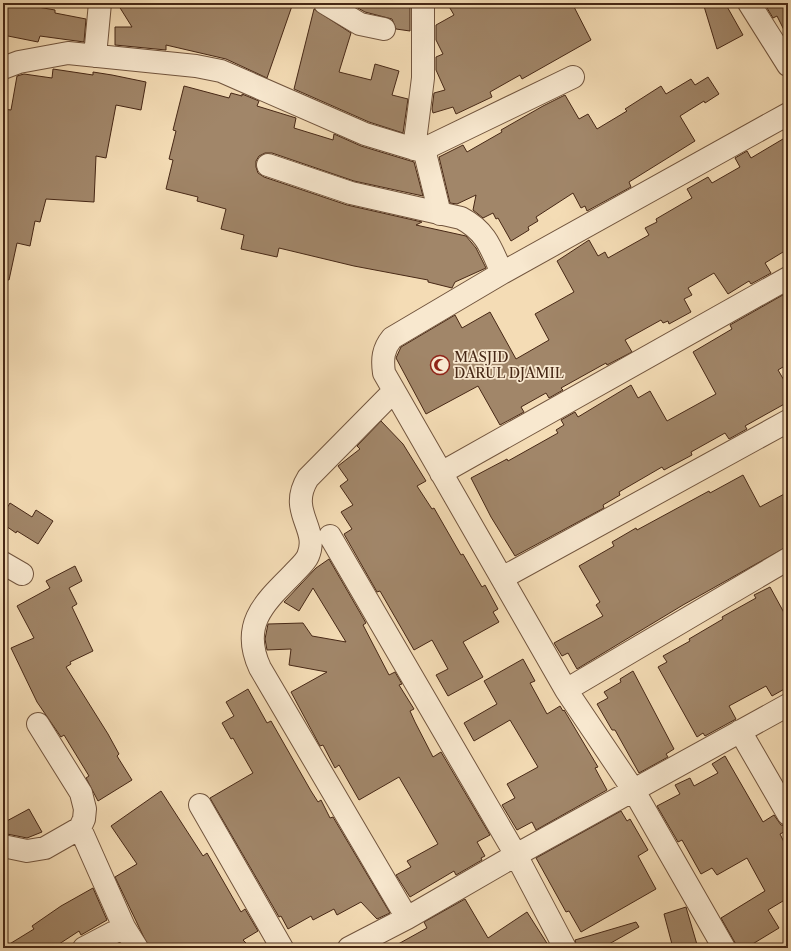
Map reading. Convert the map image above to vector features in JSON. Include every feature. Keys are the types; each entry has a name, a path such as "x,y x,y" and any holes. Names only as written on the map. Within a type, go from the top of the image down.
{"street":[{"path":"95,56 100,3"},
{"path":"325,3 360,24 384,29"},
{"path":"749,3 788,66"},
{"path":"429,6 419,149 440,214"},
{"path":"3,68 19,62 61,54 175,63 221,71 366,134 419,149 573,77"},
{"path":"724,948 634,791 566,690 394,391 384,373 382,359 386,346 392,338 502,274 788,114"},
{"path":"268,165 352,193 460,218 473,225 484,234 502,274"},
{"path":"441,473 788,278"},
{"path":"394,391 308,478 302,488 300,511 310,536 311,548 307,559 264,604 254,627 252,642 260,668 407,918"},
{"path":"502,578 788,421"},
{"path":"330,536 516,855 565,948"},
{"path":"566,690 788,559"},
{"path":"3,563 22,574"},
{"path":"349,948 407,918 516,855 788,705"},
{"path":"3,846 27,851 45,848 80,828 85,813 85,802 81,793 38,724"},
{"path":"740,731 788,814"},
{"path":"200,805 282,948"},
{"path":"80,828 124,927 137,948"},
{"path":"84,948 124,927"}],"building":[{"path":"3,3 15,3 55,10 55,13 86,19 84,42 40,36 38,42 3,35"},
{"path":"117,3 293,3 267,78 226,59 166,45 166,50 115,45 115,27 132,27"},
{"path":"349,3 410,3 410,31 396,29 392,19 365,12"},
{"path":"447,3 572,3 591,40 522,79 520,75 490,92 492,97 456,114 453,107 433,113 434,93 445,90 436,70 436,57 443,54 436,40 436,25 454,15"},
{"path":"703,3 725,3 743,35 717,49"},
{"path":"764,3 788,3 788,38 777,16 773,18"},
{"path":"314,9 351,33 339,72 371,80 375,64 399,71 392,95 408,99 403,133 369,122 294,89"},
{"path":"53,69 93,75 93,72 146,82 141,110 116,105 106,158 96,156 94,202 46,199 40,222 35,221 30,246 17,243 9,280 3,279 3,109 11,110 17,76 24,74 52,78"},
{"path":"708,77 719,94 705,103 704,101 680,116 695,141 629,182 631,187 587,211 585,206 581,208 573,193 536,217 538,221 528,227 529,230 511,241 498,218 496,219 493,213 483,218 473,210 476,195 457,204 450,203 439,157 463,145 467,152 502,132 501,130 565,95 579,119 588,114 597,129 627,111 625,109 661,86 666,94 691,79 695,85"},
{"path":"184,86 229,98 231,93 242,96 242,94 259,101 257,106 296,118 294,128 333,140 334,134 361,146 414,162 423,196 354,181 272,153 265,153 259,156 256,161 256,167 258,173 264,177 347,205 422,222 416,225 466,236 476,248 486,268 455,282 452,288 428,282 428,280 354,266 279,248 277,257 241,249 244,235 221,229 226,209 197,201 198,197 166,189 173,160 169,159 176,131 173,130"},
{"path":"788,136 788,249 765,263 771,273 751,284 749,281 728,294 714,273 688,288 692,295 684,299 691,312 669,324 668,321 663,323 661,320 625,340 632,352 607,365 606,363 561,388 563,390 549,398 546,393 521,407 524,412 500,425 478,386 426,414 396,358 401,347 455,315 462,328 490,312 516,359 549,340 535,314 574,292 557,261 589,240 598,256 605,252 608,258 649,235 645,228 657,222 656,219 692,198 687,189 708,177 712,183 740,167 735,158 747,151 751,158"},
{"path":"788,292 788,364 778,370 788,387 788,402 745,426 747,429 729,439 725,433 691,452 692,455 664,470 662,467 619,492 620,495 603,505 604,508 515,556 491,517 471,478 507,459 508,461 558,433 556,430 564,425 561,420 575,412 578,417 631,385 638,398 650,391 667,421 716,394 693,352 732,329 730,325"},
{"path":"381,421 403,444 426,481 417,486 432,509 434,508 461,555 463,554 482,587 485,585 498,609 493,612 499,622 463,642 483,677 448,696 436,675 448,669 432,640 414,650 380,591 377,592 344,534 352,529 341,512 353,505 340,486 348,480 338,466 360,449 357,446"},
{"path":"743,475 760,507 788,492 788,546 683,605 577,669 568,653 562,656 554,643 603,616 596,605 600,602 579,566 614,546 612,542 636,528 637,530 709,491 710,493"},
{"path":"10,503 32,517 36,510 53,521 38,544 17,531 16,533 3,524 3,514"},
{"path":"329,559 366,623 363,625 389,675 395,672 402,684 399,685 414,709 410,711 433,757 441,752 490,835 477,842 485,856 481,858 482,860 456,875 454,871 410,897 396,875 411,867 407,861 438,844 423,818 399,777 359,800 339,765 335,768 323,745 320,746 291,692 327,672 289,665 291,649 267,650 265,639 268,624 303,623 312,636 346,642 313,588 299,611 284,602 316,568"},
{"path":"75,566 82,581 69,588 77,604 72,607 93,651 70,662 71,664 66,667 108,734 119,754 117,756 132,780 98,801 86,778 89,776 64,735 61,737 37,702 11,648 34,638 17,606 50,588 46,581"},
{"path":"770,587 788,620 788,687 772,696 766,686 729,706 736,719 705,736 703,733 697,737 658,667 667,662 663,656 690,641 689,639 723,619 722,617 756,598 754,595"},
{"path":"523,659 535,681 530,683 547,714 560,706 563,711 564,710 598,767 595,768 607,790 536,830 532,822 517,830 502,805 515,798 507,784 538,767 510,720 474,741 464,723 497,704 484,681"},
{"path":"633,671 674,749 666,754 668,757 639,773 615,730 612,730 597,704 608,698 604,692 621,682 620,679"},
{"path":"248,689 267,723 271,721 318,802 321,800 330,818 333,817 390,913 377,919 361,902 337,915 334,909 313,920 311,916 288,929 281,916 279,917 210,798 253,773 233,738 231,739 222,723 234,716 226,702"},
{"path":"725,756 763,822 774,815 781,825 788,826 788,830 780,834 788,850 788,898 768,910 779,928 746,948 738,948 721,918 765,891 747,858 717,875 712,868 701,874 682,840 678,842 657,806 680,794 675,785 690,778 694,786 718,773 712,764"},
{"path":"161,791 203,856 207,853 241,912 245,909 258,931 243,940 251,948 149,948 115,877 137,864 111,826"},
{"path":"29,809 42,832 27,838 7,834 3,823"},
{"path":"621,811 627,821 630,819 648,850 638,856 656,889 581,932 569,911 566,912 536,858"},
{"path":"93,888 107,920 81,935 79,931 53,948 3,948 34,929 32,926 61,906"},
{"path":"465,899 488,938 527,912 550,948 391,948 427,928 424,922"},
{"path":"686,907 698,948 673,948 664,914"},
{"path":"636,922 639,927 602,948 577,948 575,940"}],"place":[{"name":"MASJID DARUL DJAMIL","path":"440,365"}]}
